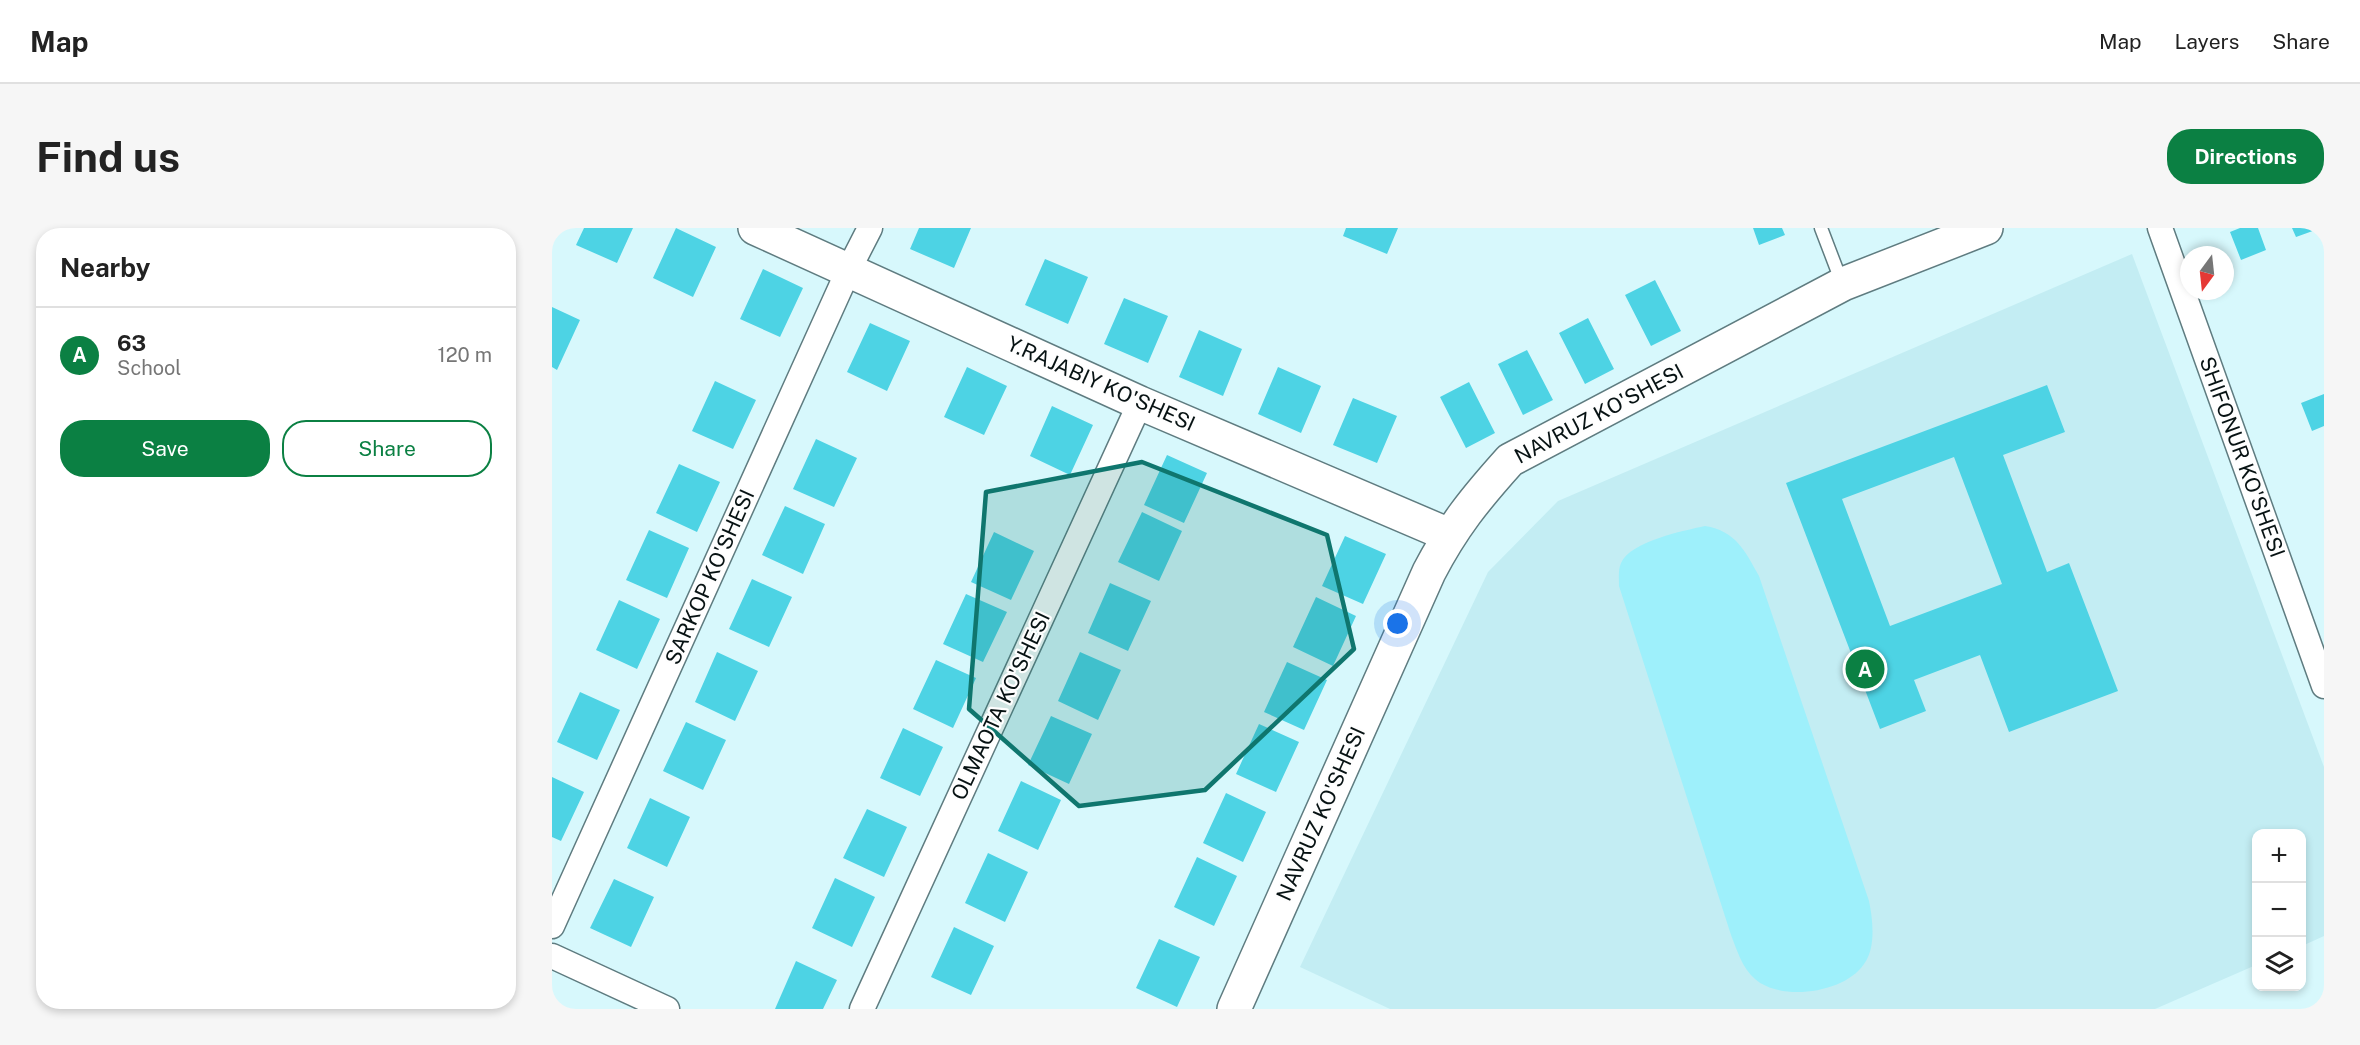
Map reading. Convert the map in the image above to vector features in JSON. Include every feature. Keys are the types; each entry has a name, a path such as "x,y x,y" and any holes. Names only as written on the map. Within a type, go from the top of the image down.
{"street":[{"name":"Y.RAJABIY KO'SHESI","path":"756,228 1140,403 1449,535"},
{"name":"SARKOP KO'SHESI","path":"552,926 849,269 870,228"},
{"name":"NAVRUZ KO'SHESI","path":"1234,1009 1430,572 1449,535 1472,503 1510,460 1843,284 1986,228"},
{"name":"SHIFONUR KO'SHESI","path":"2160,228 2324,687"},
{"name":"OLMAOTA KO'SHESI","path":"862,1009 1140,403"},
{"path":"552,956 667,1009"}],"lane":[{"path":"1821,228 1843,284"}],"highlighted area":[{"path":"1142,462 1327,535 1354,649 1205,790 1079,806 969,709 986,492"}],"shaded area":[{"path":"2132,254 2324,767 2324,936 2306,944 2306,829 2252,829 2252,967 2155,1009 1390,1009 1300,967 1488,572 1558,501"},
{"path":"1705,526 1725,532 1732,537 1744,551 1759,576 1869,901 1872,917 1872,942 1868,957 1855,974 1828,988 1796,992 1780,990 1766,986 1755,979 1743,964 1731,935 1619,586 1621,563 1635,549 1658,538"}],"building":[{"path":"584,228 633,228 617,263 576,245"},
{"path":"676,228 716,247 693,297 653,278"},
{"path":"919,228 971,228 954,268 910,249"},
{"path":"1346,228 1398,228 1387,254 1343,236"},
{"path":"1753,228 1782,228 1785,235 1759,245"},
{"path":"2240,228 2258,228 2266,250 2241,260 2230,232"},
{"path":"2292,228 2321,228 2296,237"},
{"path":"1045,259 1088,277 1068,324 1025,305"},
{"path":"763,269 803,288 780,337 740,319"},
{"path":"1655,280 1681,331 1651,346 1625,295"},
{"path":"1124,298 1168,316 1148,363 1104,344"},
{"path":"552,307 580,320 557,370 552,367"},
{"path":"1588,318 1614,369 1585,384 1559,333"},
{"path":"870,323 910,341 887,391 847,372"},
{"path":"1199,330 1242,349 1223,396 1179,377"},
{"path":"1527,350 1553,400 1523,415 1498,364"},
{"path":"967,367 1007,386 984,435 944,417"},
{"path":"1278,367 1321,386 1301,433 1258,414"},
{"path":"715,381 756,400 733,449 692,431"},
{"path":"1469,382 1495,433 1466,448 1440,397"},
{"path":"2047,385 2065,432 2003,455 2047,572 2069,563 2118,691 2009,732 1980,655 1914,680 1926,711 1880,729 1786,483","holes":["1954,457 2002,584 1890,626 1842,499"]},
{"path":"2324,394 2324,426 2312,431 2301,403"},
{"path":"1353,398 1397,416 1377,463 1333,445"},
{"path":"1052,406 1093,425 1070,475 1030,456"},
{"path":"816,439 857,458 834,507 793,489"},
{"path":"1167,455 1207,473 1184,523 1144,505"},
{"path":"679,464 720,482 697,532 656,513"},
{"path":"785,506 825,524 803,574 762,555"},
{"path":"1142,512 1182,531 1159,581 1118,562"},
{"path":"649,530 689,548 667,598 626,580"},
{"path":"994,532 1034,551 1011,600 971,582"},
{"path":"1345,536 1386,554 1363,604 1322,586"},
{"path":"752,579 792,597 769,647 729,629"},
{"path":"1110,583 1151,601 1128,651 1088,633"},
{"path":"966,594 1007,612 983,662 943,644"},
{"path":"1316,597 1356,616 1333,666 1293,647"},
{"path":"619,600 660,619 637,669 596,650"},
{"path":"717,652 758,671 735,721 695,702"},
{"path":"1080,652 1121,670 1098,720 1058,701"},
{"path":"936,660 976,678 953,728 913,709"},
{"path":"1287,662 1327,680 1304,730 1264,712"},
{"path":"580,692 620,710 597,760 557,742"},
{"path":"1051,716 1092,734 1069,784 1028,765"},
{"path":"686,722 726,740 703,790 663,771"},
{"path":"1259,724 1299,742 1276,792 1236,774"},
{"path":"903,728 943,747 920,796 880,778"},
{"path":"552,777 584,792 561,841 552,837"},
{"path":"1021,781 1061,800 1038,850 998,831"},
{"path":"1226,793 1266,812 1243,862 1203,843"},
{"path":"650,798 690,817 667,867 627,848"},
{"path":"867,809 907,827 884,877 843,858"},
{"path":"988,853 1028,872 1005,922 965,903"},
{"path":"1197,857 1237,876 1214,926 1174,907"},
{"path":"835,878 875,897 852,947 812,928"},
{"path":"614,879 654,897 631,947 590,928"},
{"path":"954,927 994,946 971,995 931,977"},
{"path":"1159,939 1200,957 1177,1007 1136,988"},
{"path":"796,961 837,980 823,1009 775,1009"}],"place":[{"name":"63","path":"1865,669"}]}
